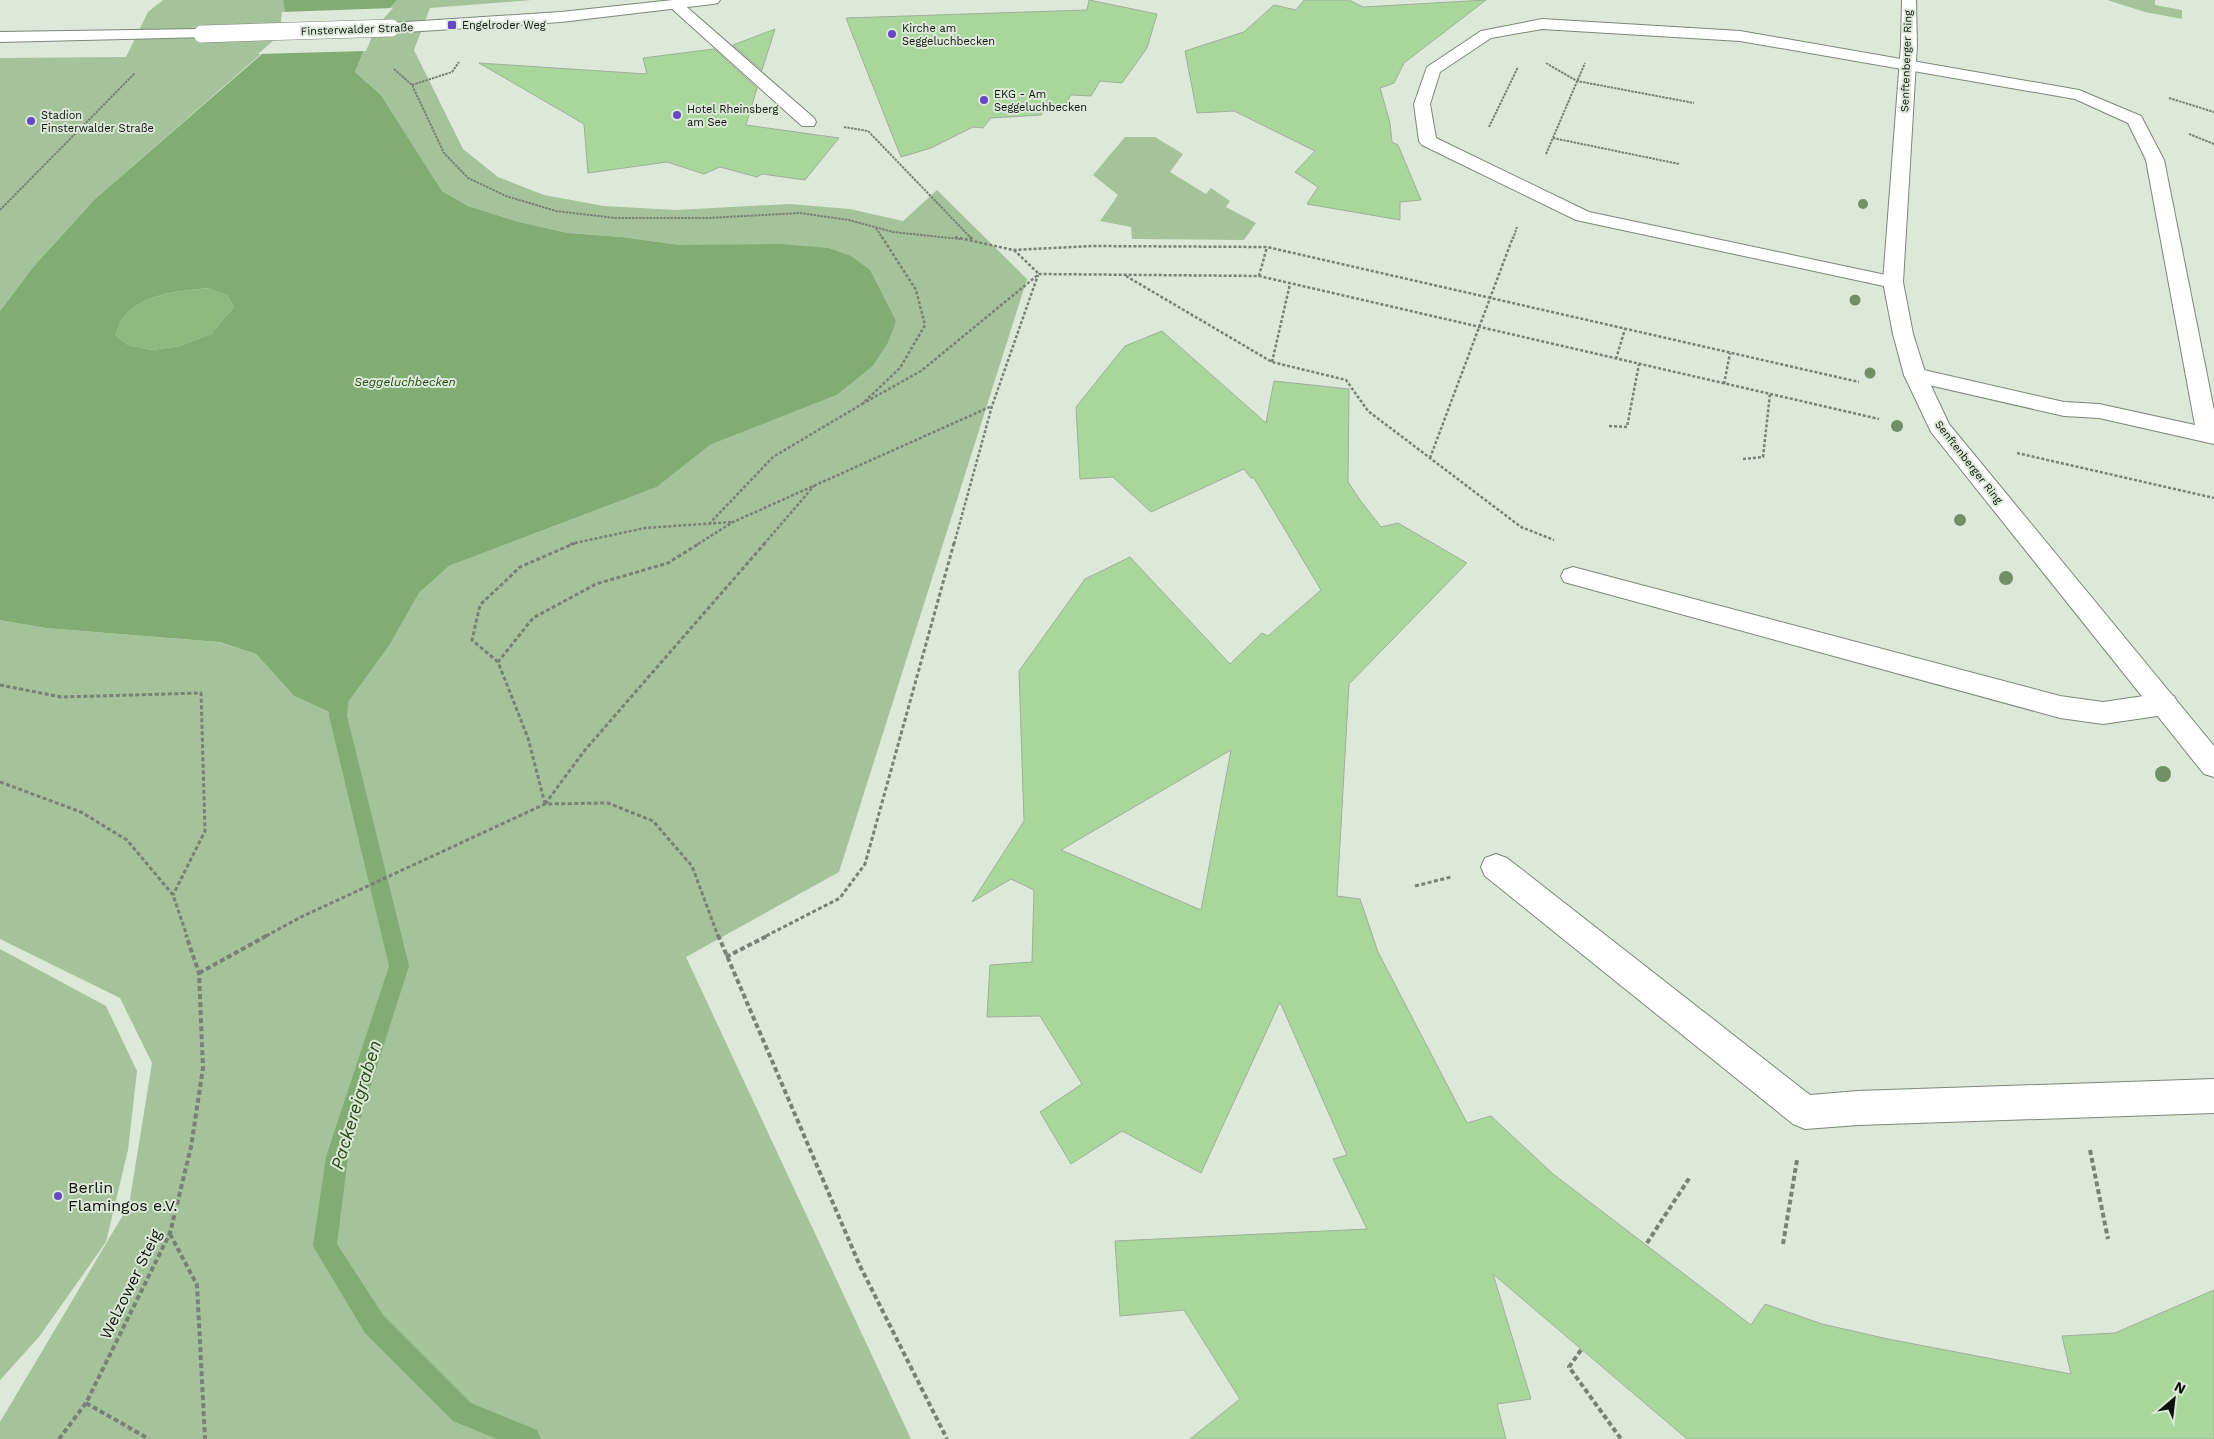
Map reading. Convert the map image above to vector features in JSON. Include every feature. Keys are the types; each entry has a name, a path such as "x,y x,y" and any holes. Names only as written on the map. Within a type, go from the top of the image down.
{"street":[{"name":"Finsterwalder Straße","path":"0,37 202,34 440,26 676,6 713,0"},
{"name":"Senftenberger Ring","path":"1909,0 1907,65 1893,282 1903,334 1915,375 1939,427 2214,766"},
{"path":"676,6 808,122"},
{"path":"1893,282 1583,216 1428,141 1422,104 1434,70 1486,34 1542,24 1732,36 2079,95 2136,120 2155,160 2211,436 2099,411 2064,409 1915,375"},
{"path":"1573,576 2060,707 2103,713 2164,704"},
{"path":"1496,867 1805,1112 1858,1108 2214,1096"}],"path":[{"path":"412,85 452,72 463,56"},
{"path":"1471,162 1522,60"},
{"path":"390,65 412,85 444,152 468,178 506,196 556,211 615,218 708,218 800,213 850,220 893,232 953,236 1013,250 1091,246 1267,247 1859,382"},
{"path":"0,210 136,72"},
{"path":"1577,81 1694,102"},
{"path":"808,122 868,131 974,241"},
{"path":"1553,138 1679,164"},
{"path":"862,404 900,368 925,325 916,290 876,227"},
{"path":"1259,276 1267,247"},
{"path":"1013,250 1039,274"},
{"path":"726,957 840,898 865,864 992,406 1039,274"},
{"path":"709,524 773,457 921,371 1039,274 1259,276 1879,420"},
{"path":"1125,275 1272,362 1346,380 1368,412 1521,527 1562,543"},
{"path":"1272,362 1290,284"},
{"path":"1616,359 1625,329"},
{"path":"1724,384 1730,353"},
{"path":"1609,426 1627,427 1639,364"},
{"path":"1743,459 1763,458 1770,394"},
{"path":"498,662 534,618 596,584 668,563 733,522 992,406"},
{"path":"2013,452 2214,498"},
{"path":"545,804 585,750 816,484"},
{"path":"545,804 528,738 498,662 472,640 480,605 520,567 570,544 645,528 733,522"},
{"path":"0,685 61,697 201,693 205,832 173,895"},
{"name":"Welzower Steig","path":"0,782 81,812 127,840 173,895 199,973 203,1068 191,1147 170,1233 86,1403 59,1439"},
{"path":"199,973 301,917 545,804 608,803 653,821 692,866 726,957 860,1266 947,1439"},
{"path":"2080,1100 2108,1239"},
{"path":"1783,1244 1805,1112"},
{"path":"1647,1243 1690,1177"},
{"path":"170,1233 197,1285 205,1439"},
{"path":"1581,1350 1569,1367 1621,1439"},
{"path":"86,1403 149,1439"}],"shaded area":[{"path":"163,0 283,0 285,14 277,40 95,199 34,266 0,311 0,58 126,57 148,12"},
{"path":"397,0 532,0 430,8 414,50 463,149 498,177 544,195 604,206 676,210 790,204 850,209 903,221 937,190 1027,279 839,872 686,957 911,1439 0,1439 0,1422 129,1205 152,1063 120,998 0,939 0,620 45,628 218,642 256,654 294,696 338,716 389,646 419,593 449,566 657,487 710,445 837,395 873,366 888,343 896,320 680,245 622,237 568,233 519,222 468,206 442,191 381,95 355,72 374,25"},
{"path":"2107,0 2155,0 2155,5 2182,10 2182,19 2145,12"},
{"path":"1125,137 1155,137 1183,154 1170,172 1206,194 1211,188 1230,201 1226,207 1256,223 1244,240 1132,239 1131,227 1100,221 1118,195 1093,175"},
{"path":"210,288 227,295 234,307 211,334 180,346 152,350 128,345 115,335 119,324 138,304 173,292"},
{"name":"Berlin Flamingos e.V.","path":"0,949 106,1006 137,1071 128,1150 106,1242 39,1337 0,1380"}],"water":[{"name":"Seggeluchbecken","path":"283,0 397,0 374,25 355,72 381,95 442,191 468,206 519,222 568,233 622,237 680,245 779,244 828,248 851,256 870,270 896,321 888,343 873,366 837,395 710,445 657,487 449,566 419,593 389,646 338,716 294,696 256,654 219,642 45,628 0,620 0,311 34,266 95,199 277,41 285,15","holes":["209,288 227,295 234,307 211,334 180,346 152,350 128,345 115,335 120,322 129,312 138,304 149,299 173,292"]}],"pier":[{"path":"393,8 376,27 366,51 258,54 275,39 280,29 282,12"}],"building":[{"path":"1089,0 1157,14 1147,48 1122,83 1100,81 1091,96 1071,95 1064,106 1048,104 1041,115 991,118 983,128 973,127 931,148 901,157 846,18 1087,10"},
{"path":"1304,0 1349,0 1363,7 1486,0 1404,63 1394,83 1380,88 1390,123 1392,142 1398,145 1421,200 1400,202 1400,220 1307,204 1318,187 1295,172 1315,151 1234,111 1197,113 1185,51 1244,32 1274,5 1296,10"},
{"path":"775,29 762,70 733,45"},
{"name":"Hotel Rheinsberg am See","path":"714,49 757,88 746,125 839,138 805,180 762,174 757,177 720,167 704,174 667,162 588,173 584,124 479,63 647,74 643,58"},
{"path":"1162,331 1266,423 1274,381 1349,389 1348,482 1360,500 1381,527 1398,523 1467,563 1349,684 1337,896 1360,899 1378,952 1467,1123 1491,1116 1553,1174 1751,1325 1765,1304 1822,1324 1888,1339 2071,1374 2062,1336 2115,1333 2214,1290 2214,1439 1687,1439 1493,1274 1531,1399 1497,1404 1506,1439 1190,1439 1240,1399 1184,1310 1120,1316 1115,1241 1367,1229 1333,1159 1347,1155 1280,1002 1201,1173 1122,1131 1071,1164 1040,1112 1082,1084 1040,1016 987,1017 990,965 1032,962 1034,890 1011,879 972,902 1024,821 1019,671 1085,579 1130,557 1230,664 1262,633 1268,636 1321,590 1254,478 1251,478 1244,469 1151,512 1113,477 1080,479 1076,407 1125,346","holes":["1231,750 1201,910 1061,850"]}],"waterway":[{"name":"Packereigraben","path":"340,692 338,716 399,966 337,1157 325,1246 374,1324 462,1412 528,1439"}],"place":[{"name":"Engelroder Weg","path":"452,25"},
{"name":"Kirche am Seggeluchbecken","path":"892,34"},
{"name":"EKG - Am Seggeluchbecken","path":"984,100"},
{"name":"Hotel Rheinsberg am See","path":"677,115"},
{"name":"Stadion Finsterwalder Straße","path":"31,121"},
{"name":"Berlin Flamingos e.V.","path":"58,1196"}]}
